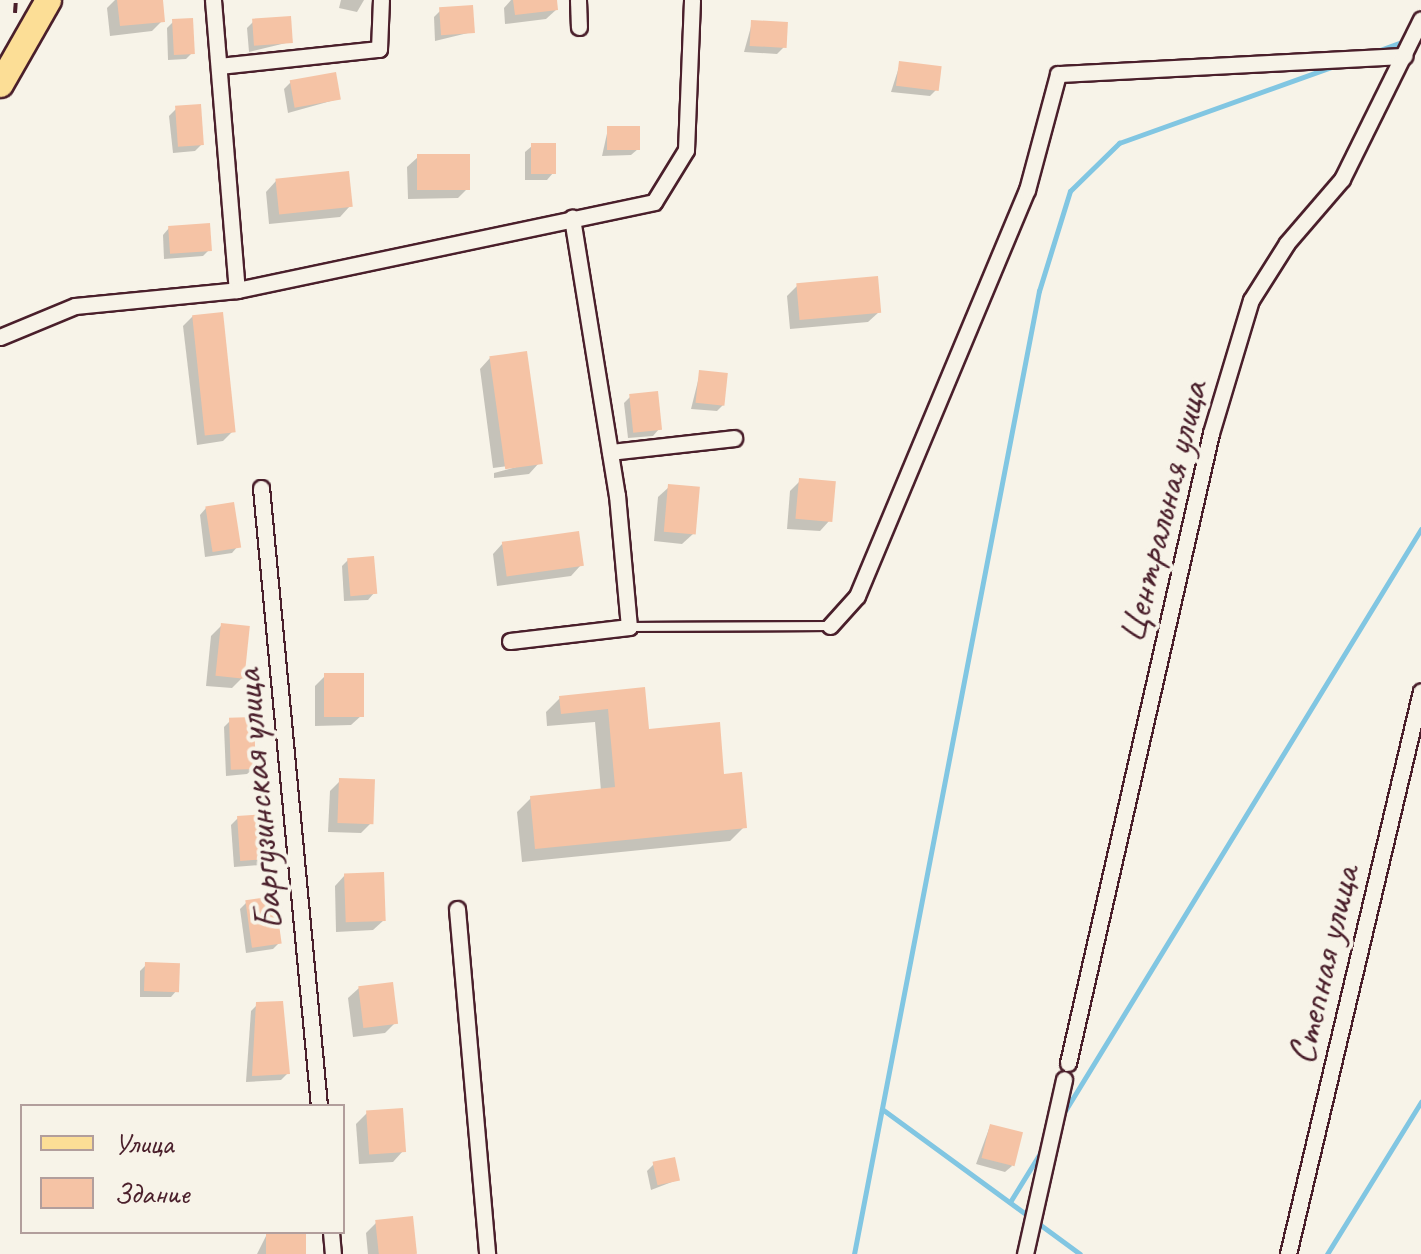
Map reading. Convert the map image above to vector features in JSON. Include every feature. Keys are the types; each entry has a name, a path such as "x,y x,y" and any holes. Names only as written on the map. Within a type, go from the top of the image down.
{"main road":[{"path":"0,84 48,0"}],"street":[{"path":"214,0 237,290"},
{"path":"219,66 378,49 381,0"},
{"path":"578,0 580,27"},
{"path":"0,337 74,306 237,290 654,202 686,150 692,0"},
{"name":"Центральная улица","path":"1025,1254 1211,434 1251,300 1288,243 1342,180 1421,19"},
{"path":"830,626 857,596 1028,190 1058,74 1406,56"},
{"path":"510,641 629,627 610,452 572,218"},
{"path":"610,452 734,438"},
{"name":"Баргузинская улица","path":"261,488 319,1104"},
{"name":"Степная улица","path":"1288,1254 1421,691"},
{"path":"457,908 487,1254"}],"lane":[{"path":"629,627 830,626"}],"building":[{"path":"117,0 163,0 165,22 120,26"},
{"path":"513,0 557,0 558,10 515,15"},
{"path":"473,5 475,33 441,35 439,7"},
{"path":"291,16 293,43 254,46 252,19"},
{"path":"193,18 195,54 174,55 172,19"},
{"path":"751,20 788,22 787,48 750,46"},
{"path":"899,61 942,66 939,91 896,86"},
{"path":"336,72 341,100 295,108 290,80"},
{"path":"201,104 204,145 178,147 175,106"},
{"path":"607,126 640,126 640,150 607,150"},
{"path":"531,143 556,143 556,174 531,174"},
{"path":"417,154 470,154 470,190 417,190"},
{"path":"349,171 353,207 279,215 275,179"},
{"path":"210,223 212,251 170,254 168,226"},
{"path":"878,276 881,313 800,320 796,283"},
{"path":"223,312 236,432 205,436 192,315"},
{"path":"527,351 543,464 505,469 489,356"},
{"path":"699,370 728,373 724,406 696,403"},
{"path":"658,391 662,430 633,433 629,394"},
{"path":"799,478 836,481 832,522 795,519"},
{"path":"668,484 700,487 696,535 664,532"},
{"path":"234,502 241,547 213,552 205,507"},
{"path":"579,531 584,566 507,577 502,542"},
{"path":"374,556 377,594 350,596 347,558"},
{"path":"221,623 250,626 244,679 215,676"},
{"path":"324,673 364,673 364,717 324,717"},
{"path":"645,687 649,729 720,722 724,774 742,772 747,828 535,849 530,796 615,787 608,709 561,714 559,696"},
{"path":"254,717 256,769 231,770 229,718"},
{"path":"339,778 375,779 373,824 337,823"},
{"path":"266,814 269,859 240,861 237,816"},
{"path":"384,872 386,921 346,922 344,873"},
{"path":"275,896 282,944 252,948 245,900"},
{"path":"145,962 180,963 179,992 144,991"},
{"path":"393,982 398,1024 363,1028 358,986"},
{"path":"283,1001 290,1074 252,1076 256,1002"},
{"path":"403,1108 406,1152 369,1154 366,1111"},
{"path":"990,1124 1023,1132 1015,1166 982,1158"},
{"path":"675,1157 680,1180 657,1185 653,1162"},
{"path":"413,1216 417,1254 379,1254 375,1220"},
{"path":"266,1234 306,1234 306,1254 266,1254"}],"waterway":[{"path":"1377,51 1404,41"},
{"path":"854,1254 1039,291 1070,191 1119,143 1334,66"},
{"path":"1060,1119 1421,529"},
{"path":"1327,1254 1421,1102"},
{"path":"882,1109 1080,1254"},
{"path":"1010,1202 1042,1150"}]}
